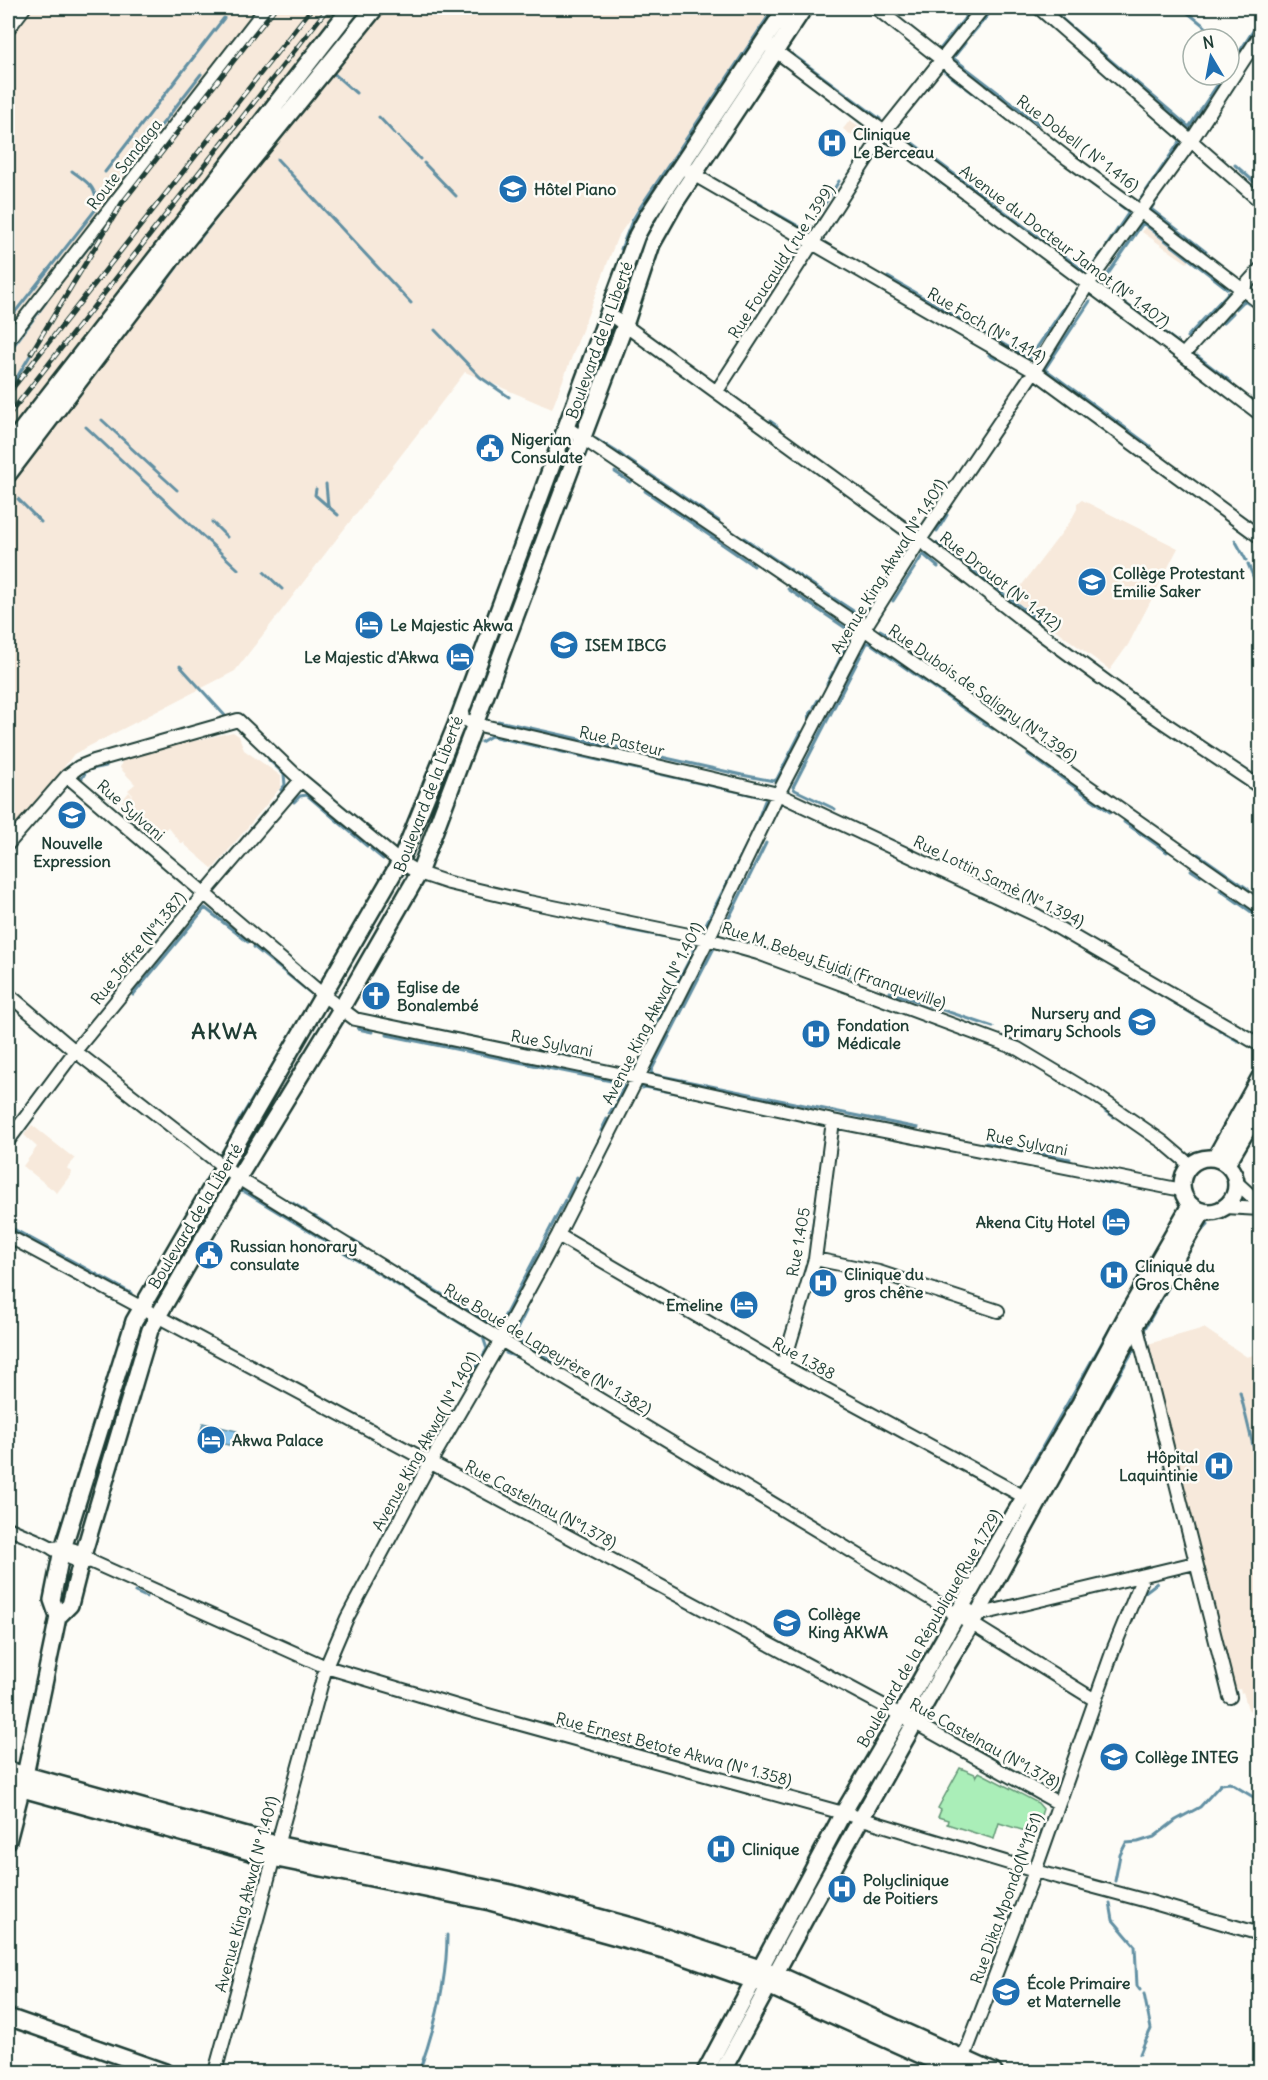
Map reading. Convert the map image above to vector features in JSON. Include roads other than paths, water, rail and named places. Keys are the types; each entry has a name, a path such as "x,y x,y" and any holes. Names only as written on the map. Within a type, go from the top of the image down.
{"highway":[{"path":"8,448 351,8"},
{"path":"8,474 180,248 375,8"}],"main road":[{"name":"Boulevard de la Liberté","path":"769,46 786,8"},
{"name":"Boulevard de la Liberté","path":"58,1617 52,1600 59,1550 140,1307 400,862 459,717 643,224 686,171 769,46 804,8"},
{"name":"Boulevard de la Liberté","path":"8,1841 18,1783 58,1617 70,1605 86,1559 150,1330 156,1316 238,1178 341,1010 419,873 625,325 652,244 686,171"},
{"path":"1221,1161 1260,1077"},
{"path":"1221,1161 1260,1108"},
{"path":"1202,1158 1221,1161 1235,1175 1235,1195 1225,1207 1213,1212 1196,1208 1182,1190 1183,1176 1190,1165 1202,1158"},
{"name":"Boulevard de la République(Rue 1.729)","path":"722,2073 843,1813 974,1620 1080,1403 1131,1321 1196,1208"},
{"name":"Boulevard de la République(Rue 1.729)","path":"705,2073 861,1818 959,1610 1032,1501"},
{"path":"8,1770 18,1783 274,1851 490,1902 765,1977 959,2069 994,2073"},
{"path":"8,2018 165,2073"}],"street":[{"path":"8,29 24,8"},
{"name":"Route Sandaga","path":"8,340 266,8"},
{"name":"Rue Dobell ( N° 1.416)","path":"876,8 1068,159 1260,303"},
{"name":"Rue Foucauld ( rue 1.399)","path":"717,391 884,132 983,8"},
{"path":"1039,8 1260,201"},
{"name":"Avenue King Akwa( N° 1.401)","path":"215,2073 326,1667 347,1618 430,1463 558,1235 708,939 778,794 864,629 920,540 1034,371 1088,284 1191,141 1260,35"},
{"name":"Avenue du Docteur Jamot (N° 1.407)","path":"769,46 1260,414"},
{"name":"Rue Foch (N° 1.414)","path":"686,171 1034,371 1260,537"},
{"path":"1183,355 1260,269"},
{"name":"Rue Drouot (N° 1.412)","path":"608,313 920,540 1025,622 1142,708 1260,787"},
{"name":"Rue Dubois de Saligny (N°1.396)","path":"566,427 864,629 1260,907"},
{"name":"Rue Pasteur","path":"459,717 475,724 778,794"},
{"name":"Rue M. Bebey Eyidi (Franqueville)","path":"67,776 79,767 94,761 238,720 301,780 400,862 419,873 448,883 529,902 708,939 774,958 1018,1048 1095,1095 1163,1142 1190,1165"},
{"path":"8,844 67,776"},
{"name":"Rue Sylvani","path":"67,776 323,995 356,1019 833,1121 1182,1190"},
{"name":"Rue Joffre (N°1.387)","path":"8,1141 75,1051 301,780"},
{"name":"Rue Lottin Samè (N° 1.394)","path":"778,794 1036,915 1260,1045"},
{"name":"Rue Boué de Lapeyrère (N° 1.382)","path":"8,994 75,1051 238,1178 501,1340 974,1620"},
{"name":"Rue 1.405","path":"783,1366 815,1259 833,1121"},
{"path":"1236,1182 1260,1204"},
{"path":"1225,1207 1260,1209"},
{"name":"Rue 1.388","path":"558,1235 783,1366 1032,1501"},
{"name":"Rue Castelnau (N°1.378)","path":"8,1236 908,1719 1058,1803"},
{"path":"815,1259 879,1272 998,1311"},
{"path":"1131,1321 1230,1697"},
{"name":"Rue Ernest Betote Akwa (N° 1.358)","path":"8,1528 86,1559 326,1667 477,1712 861,1818 1035,1871 1260,1934"},
{"path":"974,1620 1195,1563"},
{"name":"Rue Dika Mpondo(N°1151)","path":"959,2069 1035,1871 1127,1611 1143,1577"},
{"path":"974,1620 1095,1700"}],"water":[{"path":"203,1423 237,1431 233,1446 199,1438"}],"waterway":[{"path":"621,249 632,221 641,206 774,8"},
{"path":"941,48 973,8"},
{"path":"972,34 994,8"},
{"path":"1030,8 1037,13"},
{"path":"1049,8 1189,127 1216,87"},
{"path":"1182,8 1206,27"},
{"path":"105,172 224,18"},
{"path":"1241,49 1260,20"},
{"path":"965,43 953,58 1039,124"},
{"path":"792,54 880,119"},
{"path":"944,71 1018,127"},
{"path":"332,72 356,93"},
{"path":"146,145 201,74"},
{"path":"379,117 395,134"},
{"path":"895,130 1084,271"},
{"path":"398,136 420,159"},
{"path":"1140,200 1181,137"},
{"path":"277,159 411,303"},
{"path":"424,163 456,196"},
{"path":"1235,165 1260,187"},
{"path":"8,321 96,209 94,190 72,171"},
{"path":"933,177 947,187"},
{"path":"1083,177 1129,212 1107,245"},
{"path":"823,207 839,181"},
{"path":"198,241 236,192"},
{"path":"1158,198 1151,209 1206,252"},
{"path":"755,201 762,205"},
{"path":"772,211 807,231 810,226"},
{"path":"822,240 834,221"},
{"path":"1102,283 1143,223 1228,289"},
{"path":"67,275 102,230"},
{"path":"1092,267 1101,253"},
{"path":"162,287 177,267"},
{"path":"888,277 1029,359 1072,296"},
{"path":"1102,286 1177,342"},
{"path":"1253,290 1260,296"},
{"path":"1187,337 1228,293"},
{"path":"1090,301 1045,369 1150,446"},
{"path":"1236,309 1244,301 1249,304"},
{"path":"8,353 46,302"},
{"path":"1223,323 1233,313"},
{"path":"435,330 480,377 509,397"},
{"path":"8,392 34,349"},
{"path":"989,355 996,359"},
{"path":"1197,356 1231,382"},
{"path":"102,420 129,445"},
{"path":"770,421 777,426"},
{"path":"86,427 238,569"},
{"path":"596,439 617,452"},
{"path":"129,446 177,490"},
{"path":"619,453 625,458"},
{"path":"627,459 719,521"},
{"path":"615,472 630,482"},
{"path":"326,484 328,506"},
{"path":"316,489 315,495 338,515"},
{"path":"645,491 754,566"},
{"path":"18,499 41,522"},
{"path":"937,531 947,515"},
{"path":"212,522 227,537"},
{"path":"744,538 760,549"},
{"path":"1235,540 1246,560"},
{"path":"901,555 907,543"},
{"path":"936,543 955,557"},
{"path":"764,552 791,570"},
{"path":"924,555 938,567"},
{"path":"893,601 922,556"},
{"path":"959,560 1039,621"},
{"path":"1248,564 1260,593"},
{"path":"264,572 282,589"},
{"path":"795,573 861,616 864,615 877,594"},
{"path":"788,589 853,633 835,669"},
{"path":"880,630 887,634"},
{"path":"835,809 793,787 867,643 993,729"},
{"path":"180,666 228,719"},
{"path":"936,669 1005,718"},
{"path":"827,684 833,672"},
{"path":"814,707 818,700"},
{"path":"809,717 812,710"},
{"path":"498,721 612,746"},
{"path":"617,747 774,781 801,732"},
{"path":"481,742 491,736 766,798 753,832 705,926"},
{"path":"1028,754 1110,812"},
{"path":"269,760 284,774 285,785 281,790"},
{"path":"82,778 87,770 106,766"},
{"path":"1256,793 1260,797"},
{"path":"294,802 300,796 307,795 367,846"},
{"path":"1124,822 1167,852"},
{"path":"727,922 766,843"},
{"path":"371,849 383,859"},
{"path":"932,854 939,857"},
{"path":"1198,854 1248,889"},
{"path":"1191,870 1200,876"},
{"path":"1220,890 1260,918"},
{"path":"133,995 205,908 248,942"},
{"path":"607,926 671,938"},
{"path":"672,993 693,953 691,942"},
{"path":"715,946 651,1071 652,1074 918,1128"},
{"path":"254,947 313,995 313,999"},
{"path":"1121,971 1211,1025"},
{"path":"838,972 850,976"},
{"path":"890,992 993,1027"},
{"path":"656,1025 666,1004"},
{"path":"358,1029 372,1032"},
{"path":"1219,1030 1238,1041"},
{"path":"387,1035 616,1082"},
{"path":"236,1126 280,1053"},
{"path":"551,1053 574,1058"},
{"path":"617,1100 624,1086"},
{"path":"1070,1087 1087,1098"},
{"path":"642,1088 711,1100"},
{"path":"609,1114 614,1106"},
{"path":"1105,1111 1114,1117"},
{"path":"601,1131 607,1119"},
{"path":"986,1143 1070,1159"},
{"path":"812,1231 821,1171"},
{"path":"567,1197 577,1177"},
{"path":"1100,1181 1114,1184"},
{"path":"238,1191 245,1192 483,1337 487,1349 470,1377"},
{"path":"405,1272 499,1327 565,1200"},
{"path":"291,1202 306,1211"},
{"path":"314,1216 332,1227"},
{"path":"1197,1236 1208,1224"},
{"path":"8,1226 131,1293"},
{"path":"352,1240 362,1246"},
{"path":"1144,1330 1185,1257"},
{"path":"1031,1467 1128,1297"},
{"path":"526,1311 513,1337 554,1362"},
{"path":"1144,1329 1164,1411"},
{"path":"1074,1453 1134,1349"},
{"path":"506,1353 517,1357"},
{"path":"1240,1392 1254,1450"},
{"path":"1141,1595 1157,1583"},
{"path":"135,1592 146,1597"},
{"path":"938,1634 941,1627"},
{"path":"900,1701 927,1653"},
{"path":"1115,1881 1120,1855 1126,1843 1154,1837 1176,1820 1200,1807 1221,1784 1230,1783 1260,1801"},
{"path":"1110,1903 1113,1920 1135,1946 1137,1986 1140,1990"},
{"path":"419,2072 439,2005 445,1970 447,1935"},
{"path":"1144,1994 1151,2029 1144,2044"},
{"path":"1140,2054 1144,2044"}],"railway":[{"path":"31,353 122,203 275,8"},
{"path":"8,394 312,8"},
{"path":"8,416 328,8"}],"place":[{"name":"Clinique Le Berceau","path":"832,143"},
{"name":"Hôtel Piano","path":"513,189"},
{"name":"Nigerian Consulate","path":"490,448"},
{"name":"Collège Protestant Emilie Saker","path":"1092,582"},
{"name":"Le Majestic Akwa","path":"369,625"},
{"name":"ISEM IBCG","path":"564,645"},
{"name":"Le Majestic d'Akwa","path":"460,657"},
{"name":"Nouvelle Expression","path":"72,815"},
{"name":"Eglise de Bonalembé","path":"376,996"},
{"name":"Nursery and Primary Schools","path":"1142,1022"},
{"name":"Fondation Médicale","path":"816,1034"},
{"name":"Akena City Hotel","path":"1116,1222"},
{"name":"Russian honorary consulate","path":"209,1255"},
{"name":"Clinique du Gros Chêne","path":"1114,1275"},
{"name":"Clinique du gros chêne","path":"823,1283"},
{"name":"Emeline","path":"744,1305"},
{"name":"Akwa Palace","path":"211,1440"},
{"name":"Hôpital Laquintinie","path":"1219,1466"},
{"name":"Collège King AKWA","path":"787,1623"},
{"name":"Collège INTEG","path":"1114,1757"},
{"name":"Clinique","path":"721,1849"},
{"name":"Polyclinique de Poitiers","path":"842,1889"},
{"name":"École Primaire et Maternelle","path":"1006,1992"}],"district":[{"name":"AKWA","path":"225,1031"}]}
